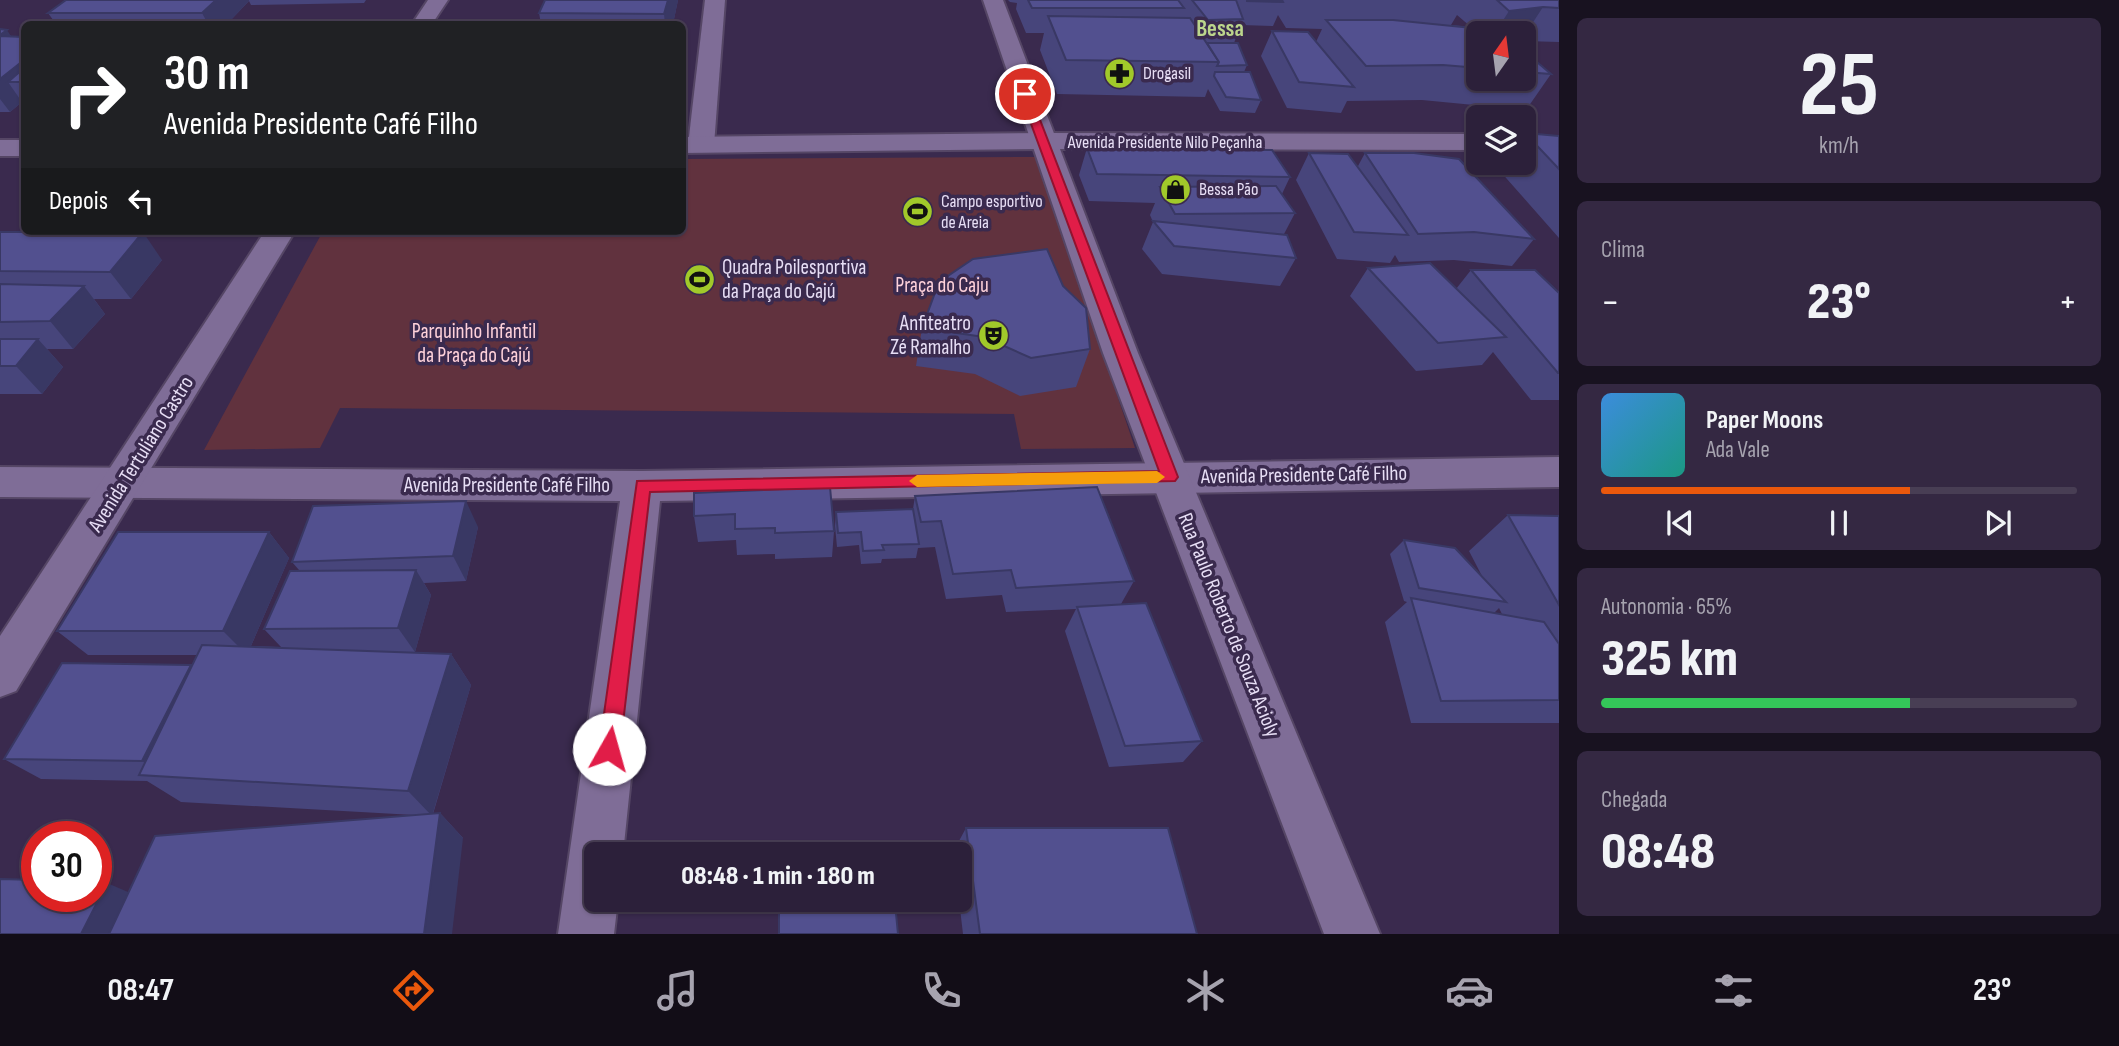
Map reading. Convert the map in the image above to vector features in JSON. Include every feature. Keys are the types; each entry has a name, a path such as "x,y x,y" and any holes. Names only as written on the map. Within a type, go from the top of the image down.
{"street":[{"path":"424,21 438,0"},
{"path":"692,145 715,0"},
{"name":"Rua Paulo Roberto de Souza Acioly","path":"993,0 1041,141 1170,477 1352,934"},
{"name":"Avenida Presidente Nilo Peçanha","path":"692,145 1041,141 1466,142"},
{"path":"0,148 21,148"},
{"name":"Avenida Tertuliano Castro","path":"0,676 278,235"},
{"name":"Avenida Presidente Café Filho","path":"0,481 642,486 1559,472"},
{"path":"586,934 642,486"}],"green space":[{"name":"Praça do Caju","path":"1036,157 1135,448 1021,449 1014,414 340,408 320,448 204,450 321,235 686,235 686,159"}],"building":[{"path":"66,0 216,0 202,13 48,13"},
{"path":"545,0 668,0 664,14 539,13"},
{"path":"1028,0 1178,0 1184,8 1032,8"},
{"path":"1192,0 1236,0 1243,19 1208,20"},
{"path":"1282,0 1283,2 1247,1"},
{"path":"1497,0 1559,0 1559,8 1509,11"},
{"path":"1048,16 1190,18 1219,62 1066,60"},
{"path":"1326,20 1393,20 1466,27 1466,67 1366,66"},
{"path":"1272,31 1308,32 1354,87 1299,82"},
{"path":"0,36 21,37 21,62 0,79"},
{"path":"1207,43 1238,43 1247,65 1217,66 1219,62"},
{"path":"1536,61 1551,74 1536,73"},
{"path":"21,71 21,82 8,82"},
{"path":"1215,72 1250,72 1261,100 1226,97 1214,76"},
{"path":"1536,134 1559,136 1559,169 1536,145"},
{"path":"1087,148 1272,150 1290,177 1097,174"},
{"path":"1309,153 1348,154 1408,235 1354,232"},
{"path":"1365,153 1414,153 1459,159 1466,166 1466,175 1474,175 1534,239 1474,232 1418,234"},
{"path":"1276,186 1295,213 1175,214 1160,187"},
{"path":"1153,221 1287,235 1296,258 1174,246"},
{"path":"0,232 21,232 21,235 141,235 110,272 0,271"},
{"path":"1047,249 1063,286 1086,308 1090,349 1031,358 984,337 922,328 939,282 973,259"},
{"path":"1430,263 1506,337 1438,343 1368,268"},
{"path":"1471,270 1535,270 1559,293 1559,373 1558,373"},
{"path":"0,284 84,286 50,321 0,322"},
{"path":"0,339 38,339 16,366 0,366"},
{"path":"830,487 834,531 775,533 775,528 735,529 735,514 694,516 694,493"},
{"path":"1097,487 1134,581 1016,588 1011,570 953,574 941,521 921,522 915,496"},
{"path":"466,501 453,556 292,562 313,506"},
{"path":"913,509 919,544 882,545 884,550 863,551 861,532 838,533 836,512"},
{"path":"1508,515 1559,516 1559,605"},
{"path":"118,532 269,532 223,631 57,631"},
{"path":"1404,540 1455,548 1506,602 1419,588"},
{"path":"416,570 398,628 264,629 290,571"},
{"path":"1411,598 1544,622 1559,644 1559,700 1441,701"},
{"path":"1146,603 1202,741 1125,746 1077,607"},
{"path":"202,645 451,654 408,791 139,775"},
{"path":"62,663 191,665 142,761 4,759"},
{"path":"440,813 424,934 109,934 155,836"},
{"path":"966,828 1168,828 1197,934 980,934 972,873 972,842 968,842"},
{"path":"0,879 21,880 21,912 92,912 81,934 0,934"},
{"path":"779,912 896,912 898,934 779,934"}],"slow traffic":[{"path":"917,481 1157,477"}],"place":[{"name":"Drogasil","path":"1120,73"},
{"name":"Bessa Pão","path":"1176,189"},
{"name":"Campo esportivo de Areia","path":"918,211"},
{"name":"Quadra Poilesportiva da Praça do Cajú","path":"699,279"},
{"name":"Anfiteatro Zé Ramalho","path":"994,335"}],"district":[{"name":"Bessa","path":"1220,29"}],"route":[{"path":"609,749 642,486 1170,477 1025,94"}],"park label":[{"name":"Parquinho Infantil da Praça do Cajú","path":"474,343"}]}
